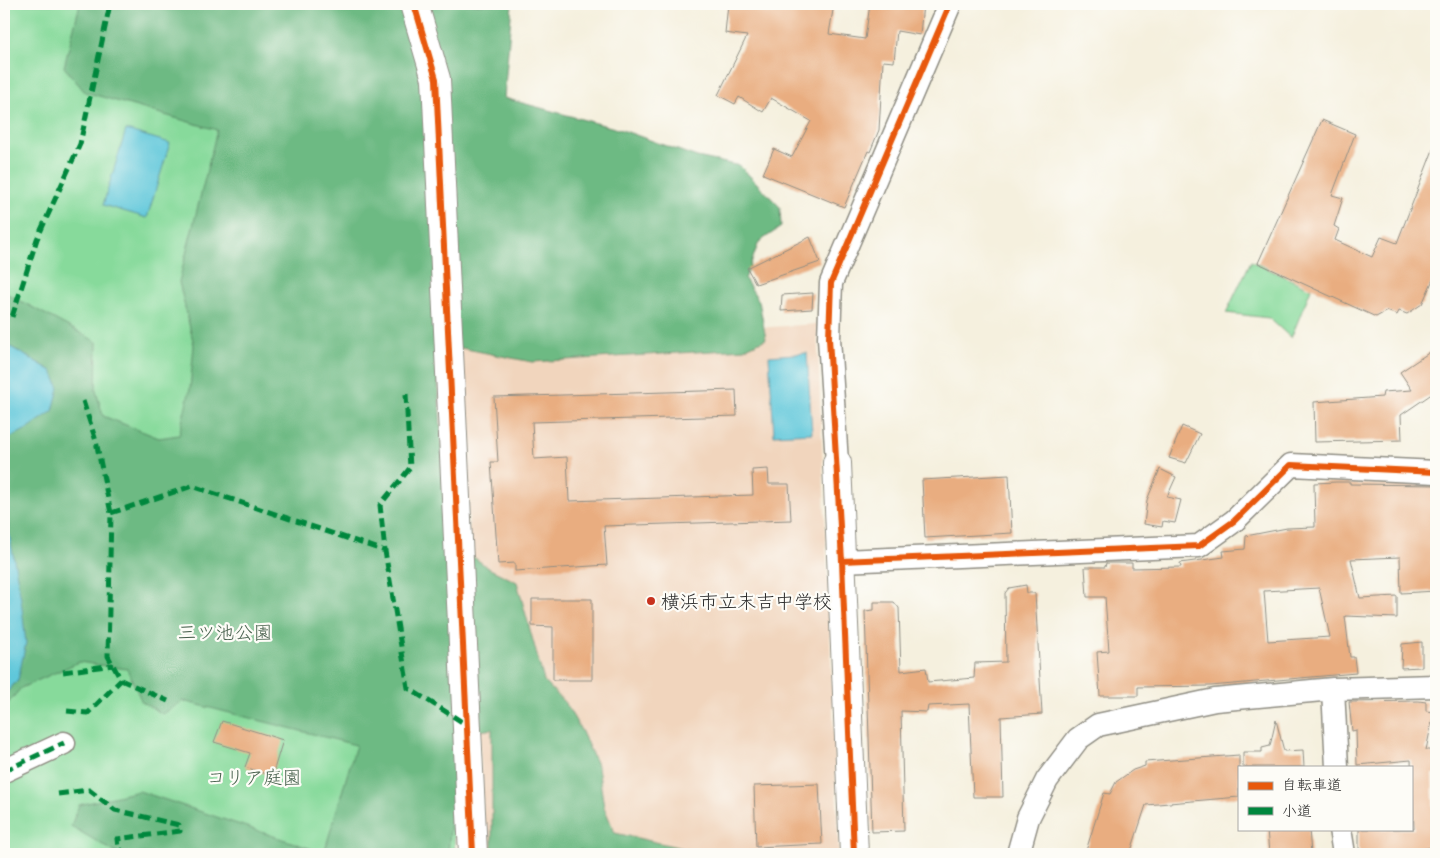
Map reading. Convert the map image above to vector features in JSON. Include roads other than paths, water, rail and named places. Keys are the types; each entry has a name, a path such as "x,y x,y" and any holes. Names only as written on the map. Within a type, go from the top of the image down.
{"street":[{"path":"414,4 436,79 473,854"},
{"path":"854,854 842,561 829,338 831,283 950,4"},
{"path":"842,561 1199,546 1234,521 1291,465 1436,472"},
{"path":"1018,854 1028,818 1047,780 1078,739 1098,725 1215,700 1333,689 1436,686"},
{"path":"1333,689 1337,766"},
{"path":"4,771 64,743"},
{"path":"1340,830 1344,854"}],"water":[{"path":"126,130 170,143 147,218 103,205"},
{"path":"4,343 52,371 59,388 53,411 27,429 4,441"},
{"path":"807,353 812,433 774,435 769,356"},
{"path":"4,503 21,599 26,643 18,680 4,695"}],"place":[{"name":"横浜市立末吉中学校","path":"651,601"}],"park label":[{"name":"三ツ池公園","path":"225,632"},
{"name":"コリア庭園","path":"254,777"}]}
